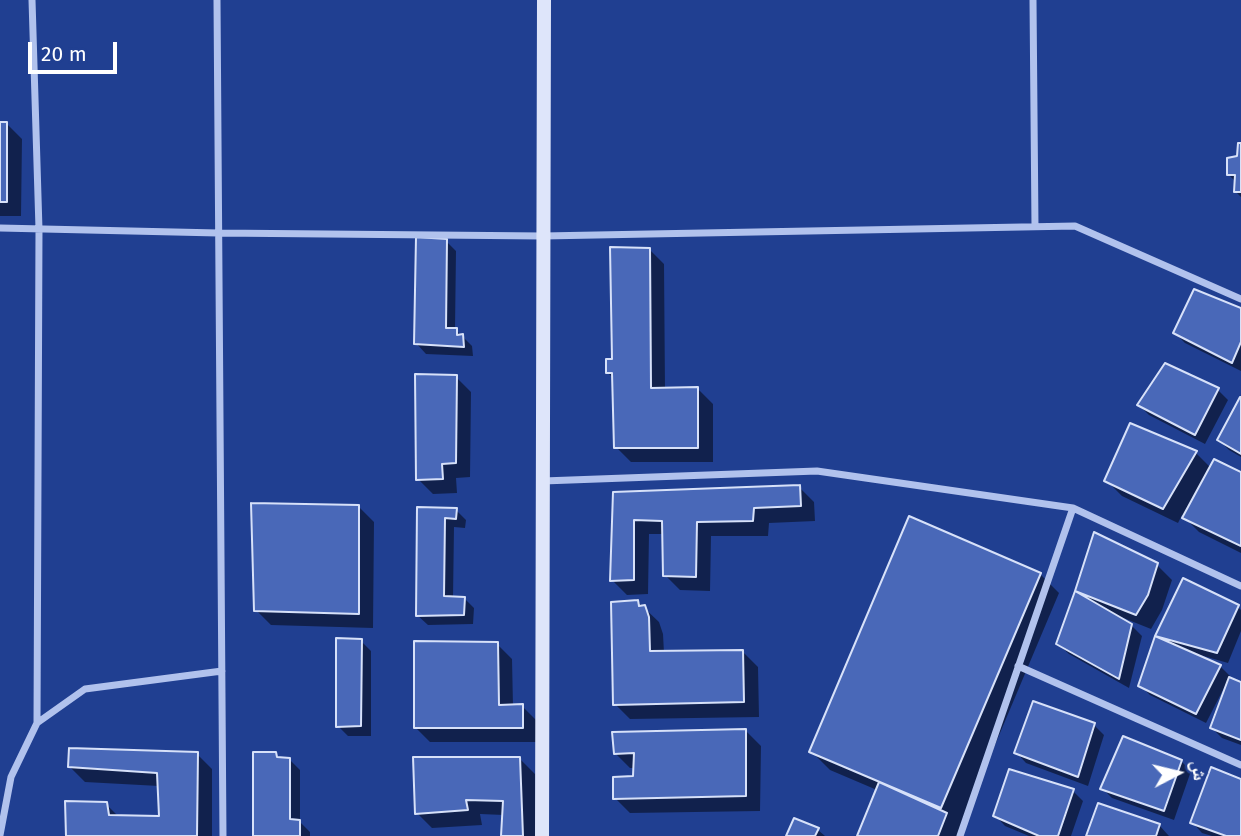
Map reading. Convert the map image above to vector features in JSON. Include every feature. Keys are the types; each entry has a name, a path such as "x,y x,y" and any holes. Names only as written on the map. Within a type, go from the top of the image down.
{"street":[{"path":"0,835 11,777 37,723 39,229 32,0"},
{"path":"217,0 223,836"},
{"path":"542,836 544,0"},
{"path":"1033,0 1035,226"},
{"path":"0,228 543,236 1074,226 1241,299"},
{"path":"543,481 817,471 1073,508 1241,586"},
{"path":"960,836 1073,508"},
{"path":"1018,666 1241,765"},
{"path":"37,723 85,689 222,671"}],"building":[{"path":"0,122 7,122 7,202 0,202"},
{"path":"1238,143 1241,143 1241,192 1234,192 1235,175 1227,175 1227,158 1237,156"},
{"path":"416,237 447,239 446,328 457,328 457,335 463,334 464,347 414,344"},
{"path":"610,247 650,248 651,388 698,387 698,448 614,448 612,373 606,373 606,359 612,359"},
{"path":"1194,289 1241,308 1241,342 1232,363 1173,333"},
{"path":"1165,363 1219,388 1195,435 1137,405"},
{"path":"415,374 457,375 456,463 442,464 443,479 416,480"},
{"path":"1241,397 1241,454 1217,440"},
{"path":"1130,423 1197,451 1163,509 1104,481"},
{"path":"1214,459 1241,472 1241,546 1182,518"},
{"path":"800,485 801,506 754,508 753,521 697,522 696,577 663,576 662,521 634,520 634,580 610,581 613,492"},
{"path":"251,503 359,505 359,614 254,611"},
{"path":"417,507 457,508 456,519 445,518 444,596 465,597 464,615 416,616"},
{"path":"909,516 1041,573 941,808 809,752"},
{"path":"1094,532 1158,563 1148,595 1136,615 1075,591"},
{"path":"1183,578 1239,605 1217,653 1155,636"},
{"path":"1075,591 1132,624 1119,679 1056,644"},
{"path":"638,600 639,606 645,605 649,617 650,651 743,650 744,702 613,705 611,602"},
{"path":"1155,636 1221,665 1196,714 1138,686"},
{"path":"336,638 362,639 361,726 336,727"},
{"path":"414,641 498,642 499,705 523,704 523,728 414,728"},
{"path":"1229,677 1241,682 1241,740 1210,728"},
{"path":"1033,701 1095,723 1078,777 1014,753"},
{"path":"746,729 746,796 613,799 613,777 633,776 634,753 614,754 612,732"},
{"path":"1123,736 1182,760 1164,811 1100,789"},
{"path":"69,748 198,752 197,836 66,836 65,801 107,802 109,815 159,816 157,773 68,767"},
{"path":"253,752 276,752 277,757 290,758 290,819 300,820 300,836 253,836"},
{"path":"413,757 520,757 523,836 501,836 503,801 466,800 468,810 415,814"},
{"path":"1211,767 1241,779 1241,836 1226,836 1190,823"},
{"path":"1009,769 1074,789 1058,836 1039,836 993,816"},
{"path":"879,782 947,813 938,836 857,836"},
{"path":"1098,803 1160,824 1156,836 1086,836"},
{"path":"794,818 819,828 815,836 786,836"}]}
